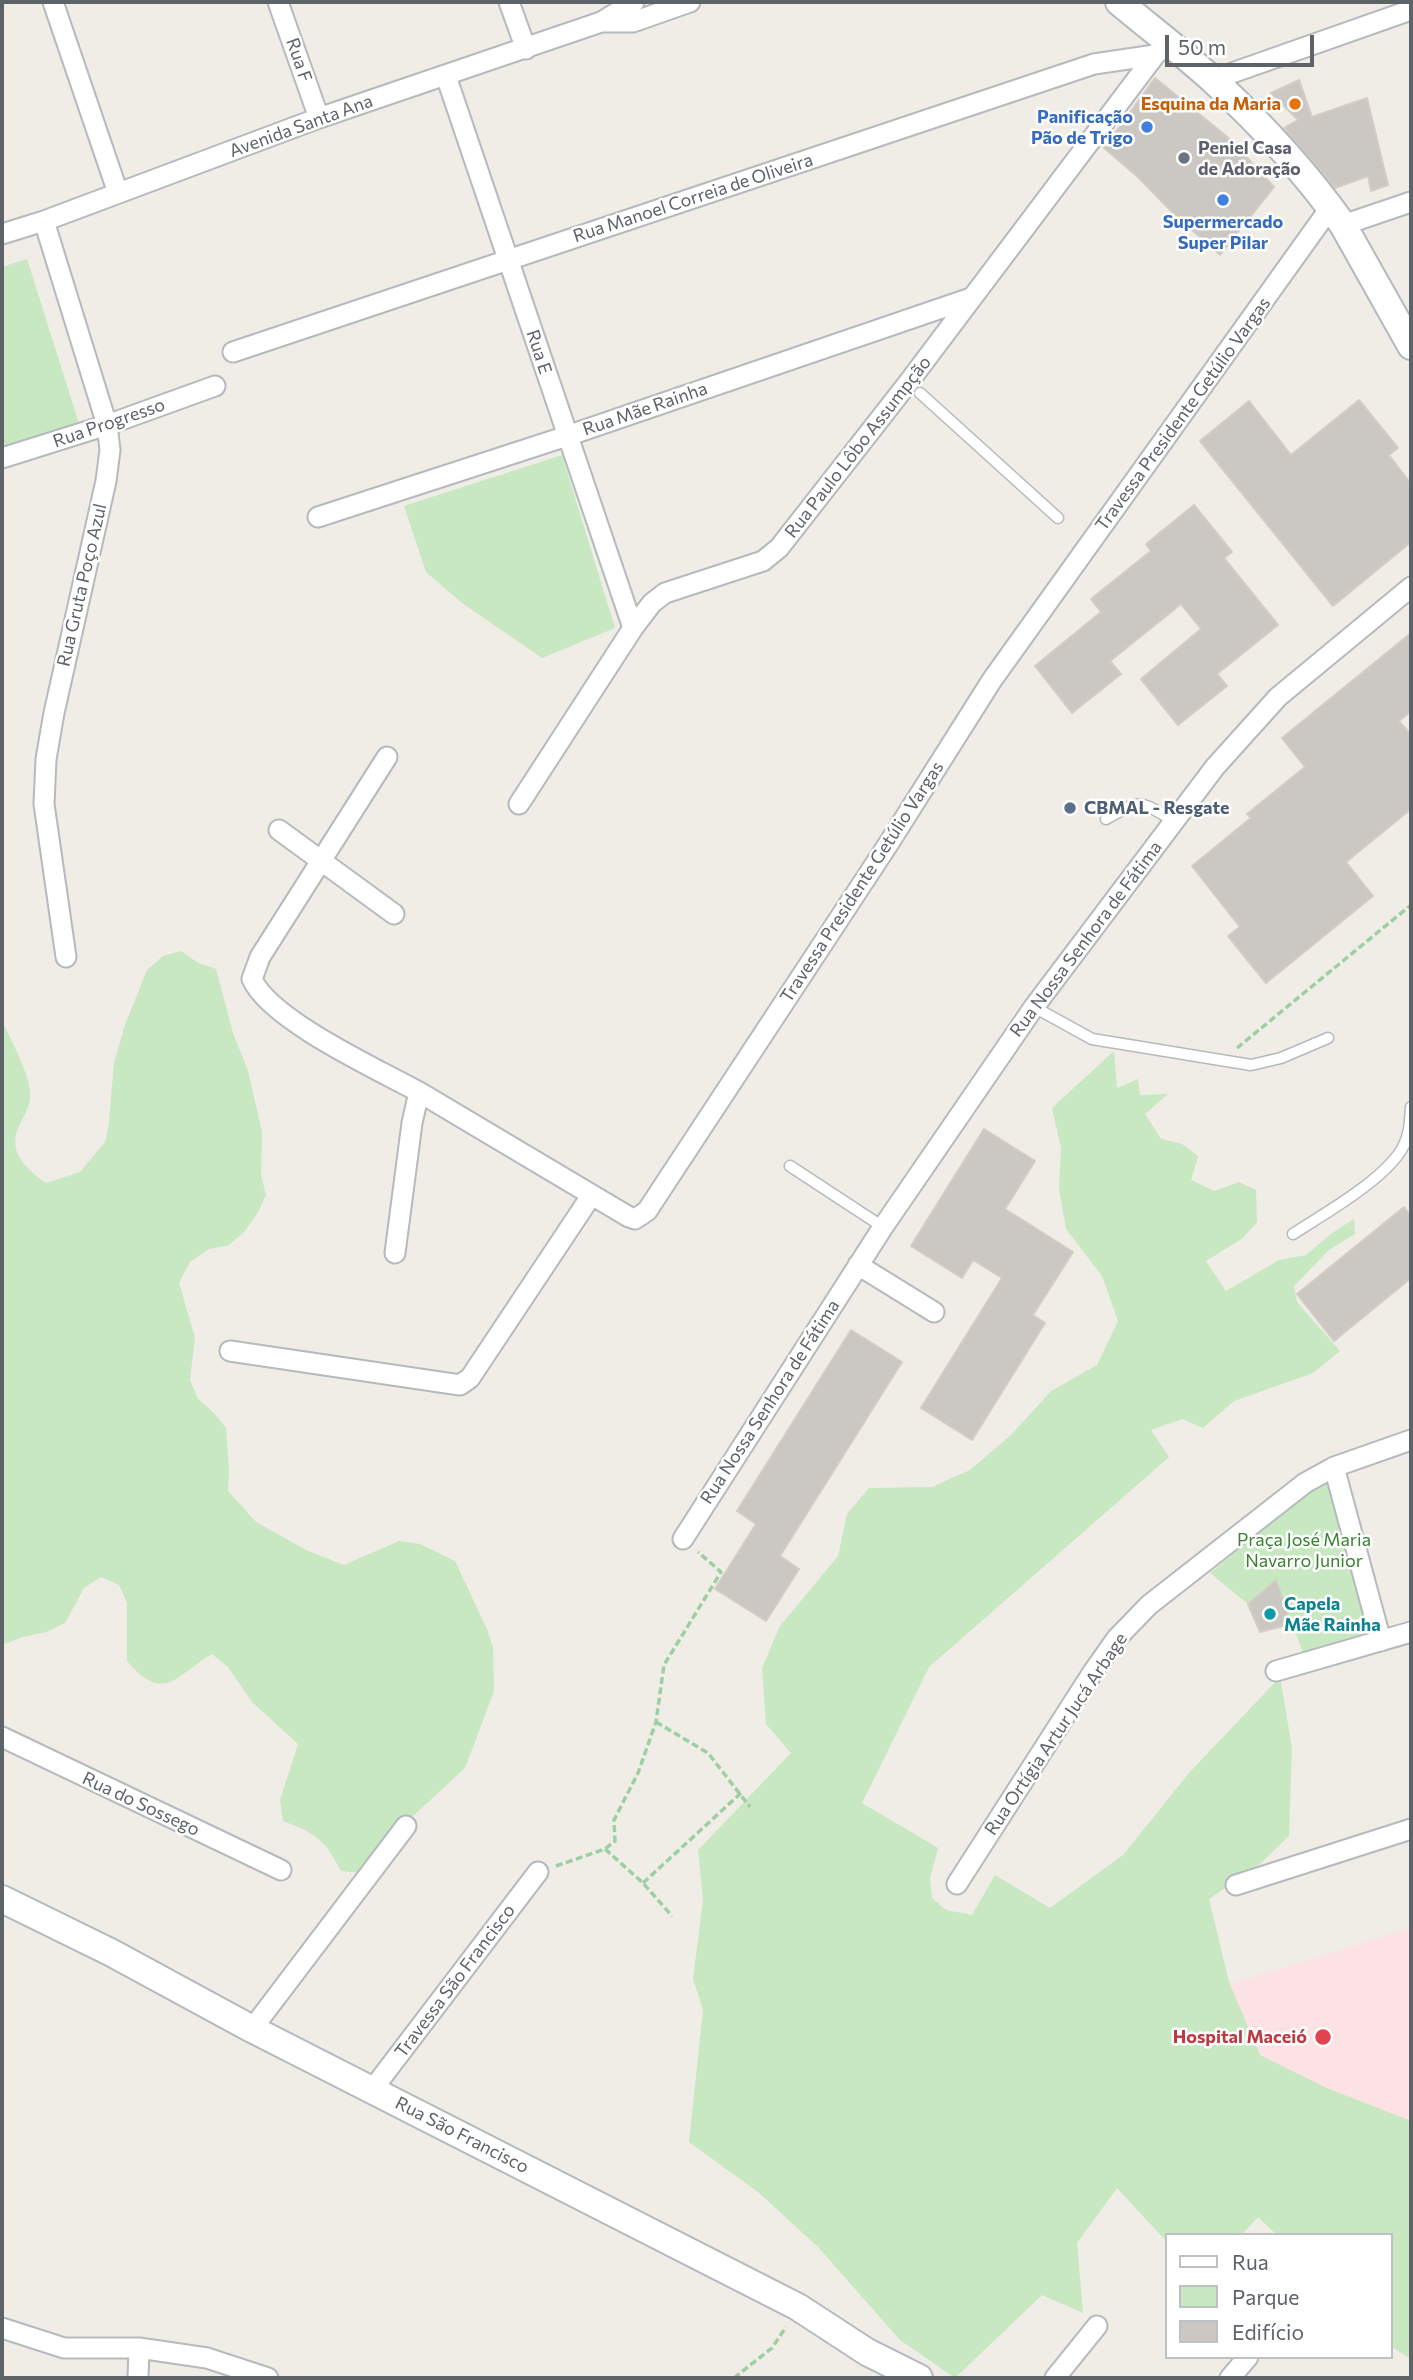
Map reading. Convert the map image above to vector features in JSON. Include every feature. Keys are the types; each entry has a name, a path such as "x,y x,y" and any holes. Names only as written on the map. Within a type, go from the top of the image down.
{"street":[{"path":"54,2 118,193"},
{"name":"Rua F","path":"278,2 319,118"},
{"path":"509,2 526,49"},
{"name":"Avenida Santa Ana","path":"2,234 44,221 319,118 601,22 635,2"},
{"name":"Avenida Santa Ana","path":"601,22 633,22 690,2"},
{"path":"1119,2 1162,49 1212,79 1254,120 1337,216 1411,346"},
{"path":"1212,79 1411,10"},
{"name":"Rua Manoel Correia de Oliveira","path":"233,352 1094,64 1162,49"},
{"name":"Rua Paulo Lôbo Assumpção","path":"519,804 652,603 665,593 763,561 779,548 914,388 971,298 1162,49"},
{"name":"Rua E","path":"446,76 633,628"},
{"path":"1337,216 1411,202"},
{"name":"Travessa Presidente Getúlio Vargas","path":"321,863 260,957 252,979 256,988 288,1019 419,1092 635,1219 647,1211 889,843 992,680 1337,216"},
{"name":"Rua Gruta Poço Azul","path":"44,221 107,425 110,450 106,481 46,760 44,804 66,957"},
{"name":"Rua Mãe Rainha","path":"318,517 567,436 971,298"},
{"name":"Rua Progresso","path":"2,458 107,425 215,386"},
{"name":"Rua Nossa Senhora de Fátima","path":"683,1539 883,1227 1034,1007 1215,767 1279,697 1411,587"},
{"path":"321,863 387,757"},
{"path":"279,830 394,914"},
{"path":"395,1253 412,1123 419,1092"},
{"path":"230,1351 460,1385 470,1378 592,1196"},
{"path":"858,1265 934,1312"},
{"name":"Rua Ortígia Artur Jucá Arbage","path":"957,1884 1117,1638 1149,1605 1305,1483 1334,1466 1411,1440"},
{"path":"1334,1466 1381,1641"},
{"path":"1276,1671 1411,1632"},
{"name":"Rua do Sossego","path":"2,1737 281,1870"},
{"path":"252,2029 406,1826"},
{"path":"1236,1885 1411,1829"},
{"name":"Travessa São Francisco","path":"372,2090 538,1872"},
{"name":"Rua São Francisco","path":"2,1899 112,1953 252,2029 798,2307 867,2352 919,2378"},
{"path":"1055,2378 1097,2326"},
{"path":"2,2328 64,2348 139,2348 207,2358 268,2378"},
{"path":"138,2378 139,2348"},
{"path":"867,2352 882,2378"},
{"path":"1230,2378 1246,2359"}],"lane":[{"path":"914,388 1058,518"},
{"path":"1106,819 1131,804 1138,803 1174,821"},
{"path":"1034,1007 1092,1039 1251,1065 1281,1058 1328,1038"},
{"path":"1293,1234 1370,1181 1397,1157 1408,1133 1411,1107"},
{"path":"790,1167 883,1227"}],"path":[{"path":"1222,1061 1251,1034 1411,905"},
{"path":"538,1872 605,1849 615,1841 614,1820 638,1773 656,1722 664,1665 722,1572 683,1539"},
{"path":"656,1722 708,1753 750,1807"},
{"path":"643,1883 741,1793"},
{"path":"605,1849 643,1883 672,1916"},
{"path":"734,2378 772,2348 798,2307"}],"shaded area":[{"name":"Hospital Maceió","path":"1411,1928 1411,2133 1253,2084 1215,1989"}],"green space":[{"path":"27,259 81,430 2,458 2,267"},
{"path":"562,455 615,628 542,658 462,603 426,572 404,506"},
{"path":"181,951 198,963 216,969 233,1033 248,1071 262,1132 261,1175 266,1195 257,1214 245,1231 229,1245 209,1249 190,1262 179,1283 195,1338 190,1380 198,1399 226,1428 228,1491 256,1522 306,1550 344,1565 399,1541 420,1544 455,1561 487,1629 493,1648 494,1691 465,1768 388,1839 362,1873 341,1871 330,1852 318,1839 283,1821 280,1800 298,1744 252,1702 228,1667 212,1654 179,1677 161,1684 140,1674 127,1661 127,1603 119,1585 101,1577 84,1588 65,1623 46,1632 2,1645 2,1020 30,1089 29,1103 16,1134 16,1150 19,1156 28,1168 46,1183 80,1172 105,1142 114,1063 125,1025 147,970 163,956"},
{"path":"1114,1051 1117,1088 1138,1079 1140,1095 1168,1094 1145,1114 1161,1139 1182,1144 1198,1156 1191,1180 1214,1191 1239,1182 1256,1190 1257,1222 1243,1238 1206,1261 1226,1291 1279,1260 1306,1255 1354,1219 1355,1234 1329,1250 1294,1286 1297,1302 1340,1351 1313,1373 1234,1401 1203,1428 1182,1419 1151,1430 1169,1457 929,1667 862,1803 938,1848 930,1878 932,1898 946,1910 972,1915 995,1875 1050,1908 1123,1855 1189,1773 1280,1677 1292,1748 1289,1836 1260,1864 1209,1899 1229,1982 1260,2055 1327,2088 1411,2121 1411,2359 1392,2347 1392,2233 1275,2233 1258,2217 1243,2233 1164,2233 1164,2239 1117,2188 1077,2243 1083,2313 1042,2295 955,2378 900,2340 818,2247 758,2192 689,2142 703,2010 693,1979 703,1900 698,1850 791,1753 766,1724 762,1668 780,1626 838,1556 847,1514 869,1488 932,1487 970,1470 1011,1435 1051,1391 1097,1365 1118,1321 1102,1276 1066,1229 1059,1189 1061,1148 1052,1108"},
{"name":"Praça José Maria Navarro Junior","path":"1327,1478 1368,1633 1303,1653 1276,1581 1248,1604 1210,1573"}],"building":[{"path":"1155,78 1231,140 1274,187 1220,255 1104,148"},
{"path":"1299,80 1312,117 1367,98 1388,185 1371,191 1368,176 1335,188 1284,128 1298,120 1271,93"},
{"path":"1359,400 1398,448 1389,455 1411,484 1411,542 1333,606 1200,441 1249,401 1291,455"},
{"path":"1194,505 1232,552 1224,558 1278,625 1217,674 1227,686 1178,725 1141,679 1201,629 1181,604 1110,661 1121,674 1072,713 1035,666 1101,612 1091,599 1151,551 1146,544"},
{"path":"1411,633 1411,711 1399,721 1411,735 1411,809 1346,862 1373,896 1266,983 1228,936 1240,927 1192,866 1251,818 1247,814 1305,767 1282,738"},
{"path":"984,1129 1035,1161 1005,1209 1073,1252 1033,1315 1045,1323 972,1440 921,1408 1002,1278 973,1260 962,1278 911,1246"},
{"path":"1404,1207 1411,1216 1411,1278 1334,1341 1297,1294"},
{"path":"851,1330 902,1362 780,1556 799,1569 766,1621 715,1589 756,1524 737,1511"},
{"name":"Capela Mãe Rainha","path":"1276,1580 1291,1624 1260,1632 1248,1604"}],"place":[{"name":"Esquina da Maria","path":"1295,104"},
{"name":"Panificação Pão de Trigo","path":"1147,127"},
{"name":"Peniel Casa de Adoração","path":"1184,158"},
{"name":"Supermercado Super Pilar","path":"1223,200"},
{"name":"CBMAL - Resgate","path":"1070,808"},
{"name":"Capela Mãe Rainha","path":"1270,1614"},
{"name":"Hospital Maceió","path":"1323,2037"}]}
